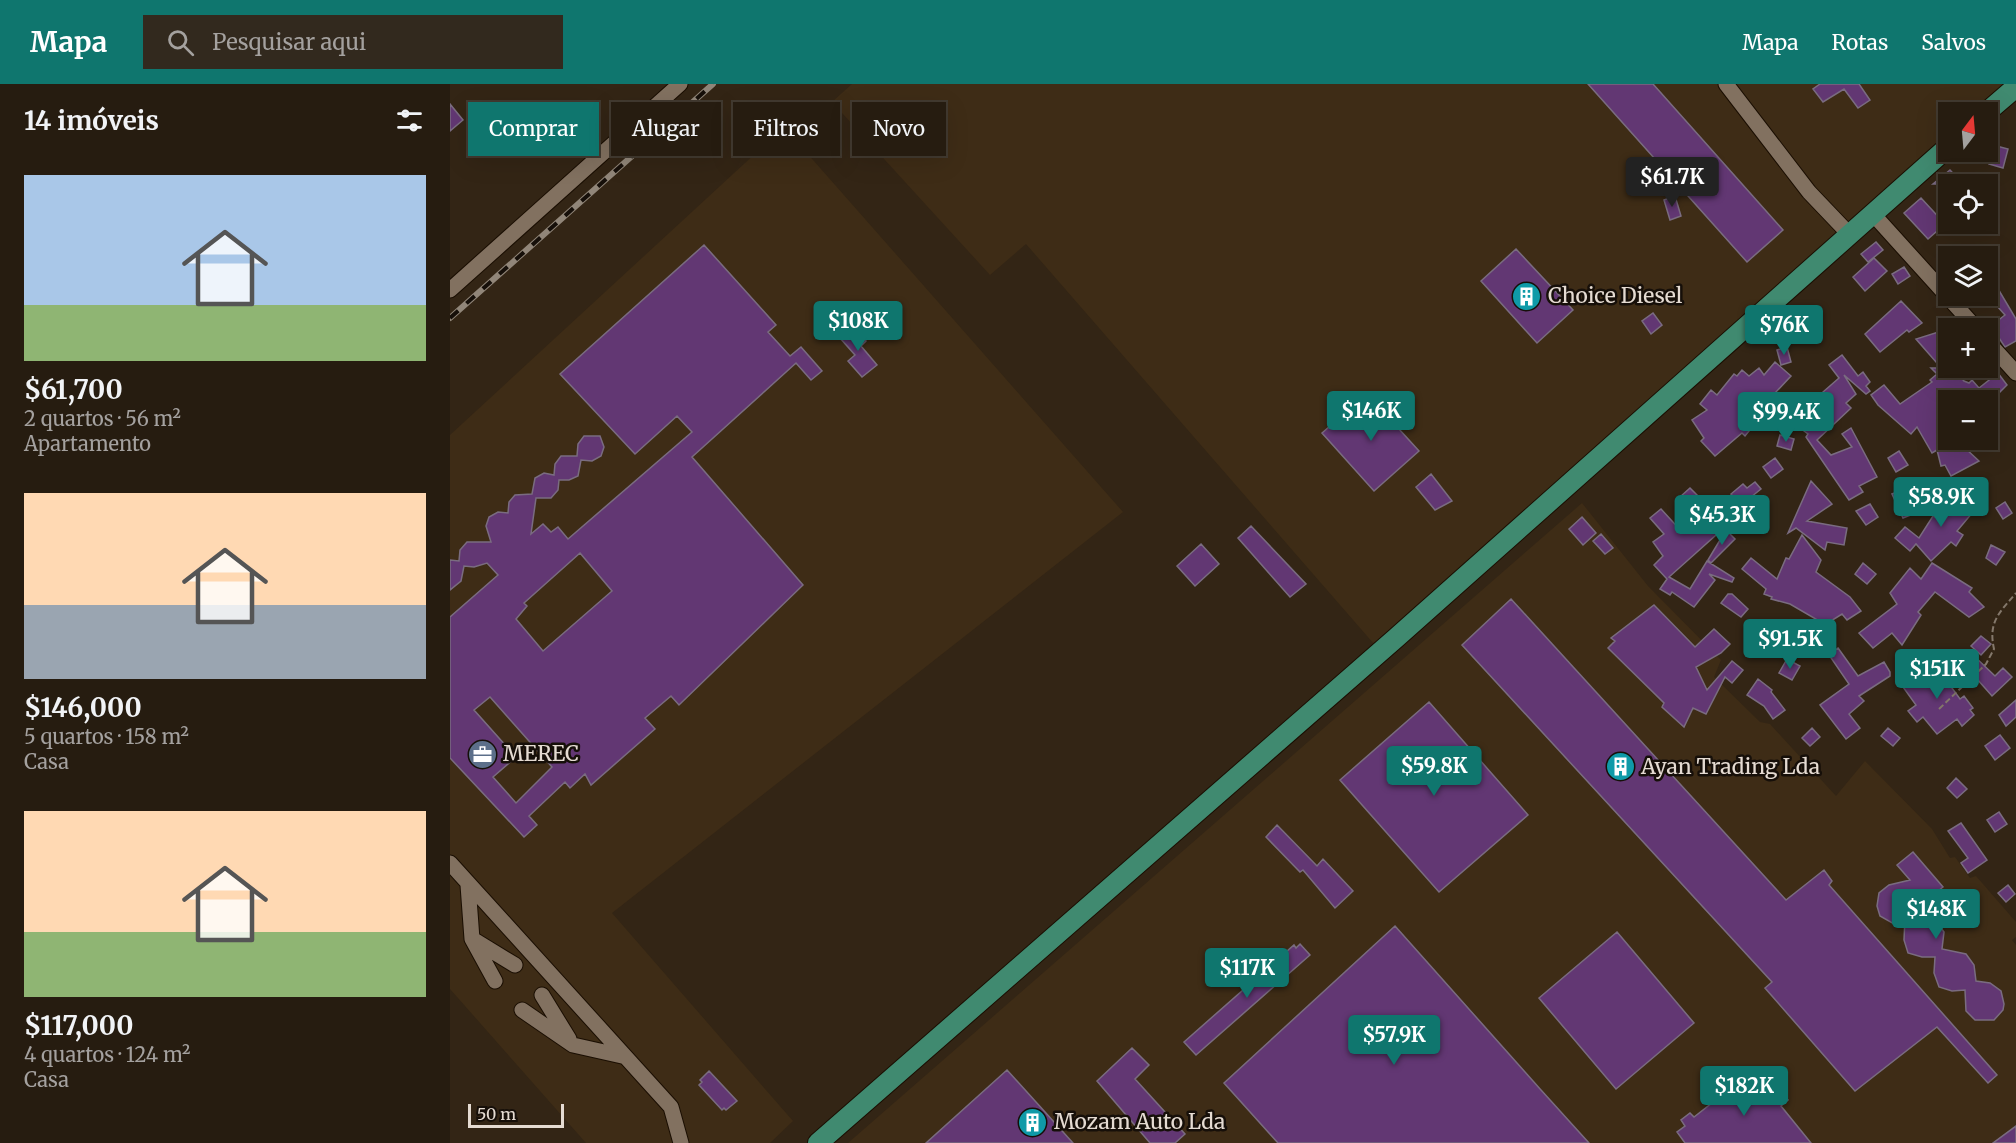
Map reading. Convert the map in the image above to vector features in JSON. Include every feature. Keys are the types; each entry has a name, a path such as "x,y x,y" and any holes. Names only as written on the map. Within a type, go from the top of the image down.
{"main road":[{"path":"1998,103 2016,87"},
{"path":"818,1143 1396,638 1938,156"}],"street":[{"path":"450,290 680,84"},
{"path":"1735,90 1809,192 1850,235"},
{"path":"1873,214 1967,318"},
{"path":"1998,353 2016,373"},
{"path":"450,863 622,1056 671,1107 678,1142"},
{"path":"468,885 472,939 495,981"},
{"path":"472,939 515,965"},
{"path":"542,995 573,1045"},
{"path":"522,1011 573,1045 622,1056"}],"path":[{"path":"1939,709 1986,664 1994,649 1990,632 1992,625 2016,593"}],"shaded area":[{"path":"852,84 2004,84 1983,102 1938,102 1938,143 1374,644 1026,244 990,275 881,156 946,156 946,102 852,102 852,124 840,111 840,102 832,102"},
{"path":"753,156 810,156 1123,512 612,913 793,1121 770,1143 586,1143 450,989 450,435"},
{"path":"1582,503 1648,586 1721,660 1714,677 1760,722 1770,724 1836,796 1865,761 1932,829 1950,858 1955,857 1970,878 1976,876 2016,922 2016,937 2012,940 2016,945 2016,1143 848,1143"}],"building":[{"path":"1588,84 1653,84 1783,230 1747,262"},
{"path":"1820,84 1859,84 1870,100 1858,108 1844,89 1823,102 1813,89"},
{"path":"450,104 463,120 450,131"},
{"path":"1998,146 2008,149 2003,168 1989,164 1990,162 1998,162"},
{"path":"1675,196 1681,216 1670,220 1664,200"},
{"path":"1921,198 1938,216 1938,230 1928,239 1904,213"},
{"path":"1876,242 1883,250 1868,262 1861,254"},
{"path":"704,245 776,325 768,332 790,356 801,347 822,371 811,380 796,363 692,457 803,585 679,705 671,696 645,718 655,729 591,785 585,774 570,788 565,782 529,816 537,825 524,837 450,758 450,617 498,575 487,563 474,567 464,566 461,581 450,590 450,560 459,561 460,550 467,542 491,542 486,526 489,517 498,512 508,513 509,502 515,495 532,494 535,478 544,473 554,475 555,464 561,456 577,456 578,444 584,436 600,436 604,447 601,456 592,461 581,460 578,476 569,480 559,480 558,490 551,498 536,498 531,534 543,524 551,532 558,527 568,539 692,432 677,416 635,454 560,374","holes":["580,553 612,591 543,651 516,619 527,606 524,603","490,697 552,767 516,803 493,777 516,757 474,710"]},
{"name":"Choice Diesel","path":"1516,249 1573,310 1537,343 1481,281"},
{"path":"1874,258 1887,271 1865,291 1853,277"},
{"path":"1904,267 1910,276 1898,284 1892,274"},
{"path":"1998,289 2016,319 2016,341 2005,347 1998,336 1998,320 2005,315 1997,306"},
{"path":"1901,301 1922,323 1909,332 1907,330 1880,352 1865,334"},
{"path":"1653,313 1662,325 1651,334 1642,321"},
{"path":"853,327 866,341 861,346 877,365 862,377 848,361 855,355 840,338"},
{"path":"1938,332 1938,360 1936,362 1916,339"},
{"path":"1787,347 1791,362 1781,365 1777,350"},
{"path":"1842,355 1858,376 1863,372 1870,382 1866,386 1870,391 1866,394 1844,375 1856,394 1846,403 1851,408 1817,440 1831,455 1852,447 1842,434 1851,428 1877,477 1859,486 1863,492 1849,500 1806,437 1808,434 1804,431 1807,428 1788,412 1799,400 1807,406 1839,378 1829,365"},
{"path":"1775,362 1791,376 1775,393 1742,417 1754,425 1745,436 1742,433 1715,456 1701,441 1704,438 1692,420 1707,410 1700,404 1711,390 1717,395 1734,374 1737,376 1742,370 1749,376 1759,368 1764,375"},
{"path":"1931,368 1938,368 1938,378 1961,378 1969,383 1972,380 1979,388 1992,378 1998,378 1998,373 2007,385 1998,394 1998,390 1938,390 1938,450 1967,450 1979,461 1951,476 1945,465 1941,466 1937,450 1932,453 1917,427 1911,434 1878,405 1871,395 1884,385 1900,404 1932,382 1930,380 1937,374"},
{"path":"1367,394 1419,451 1374,491 1322,433"},
{"path":"1780,435 1794,439 1791,450 1777,446"},
{"path":"1899,451 1908,465 1896,472 1888,458"},
{"path":"1775,458 1783,469 1771,478 1763,467"},
{"path":"1431,474 1452,501 1435,510 1416,487"},
{"path":"1811,481 1832,504 1807,521 1847,528 1844,545 1827,542 1825,550 1796,528 1788,533"},
{"path":"1755,482 1761,489 1741,505 1731,494 1743,484 1747,488"},
{"path":"1690,488 1700,498 1690,507 1680,497"},
{"path":"1907,488 1918,512 1903,518 1892,494"},
{"path":"1962,491 1978,506 1957,531 1963,535 1956,546 1951,542 1931,561 1916,544 1910,551 1895,538 1905,527 1919,538 1933,516 1937,518"},
{"path":"2005,502 2012,513 2003,519 1996,508"},
{"path":"1870,504 1878,517 1866,525 1856,511"},
{"path":"1661,509 1683,533 1705,510 1725,527 1669,577 1690,589 1707,561 1734,578 1732,582 1709,574 1715,580 1694,607 1672,592 1670,595 1660,589 1667,579 1654,565 1663,556 1653,542 1664,534 1650,518"},
{"path":"1582,517 1596,533 1583,545 1569,529"},
{"path":"1251,526 1306,584 1290,597 1238,538"},
{"path":"1726,530 1735,539 1711,563 1708,560"},
{"path":"1601,534 1613,548 1605,554 1593,541"},
{"path":"1802,535 1821,560 1816,572 1850,597 1861,611 1847,620 1842,614 1826,624 1829,630 1814,639 1809,630 1821,622 1790,604 1771,599 1772,597 1764,594 1766,589 1742,569 1751,558 1777,579 1786,558 1789,559"},
{"path":"1201,544 1219,564 1195,586 1177,566"},
{"path":"1991,545 2005,552 1996,565 1986,558"},
{"path":"1863,563 1876,574 1867,584 1855,574"},
{"path":"1932,563 1972,588 1969,592 1984,607 1969,617 1935,592 1918,612 1921,615 1902,645 1892,633 1873,648 1859,633 1897,604 1890,593 1910,568 1921,579"},
{"path":"1728,594 1732,594 1748,609 1741,617 1721,603"},
{"path":"1511,599 1786,900 1824,870 1832,881 1829,885 1997,1075 1988,1083 1937,1027 1855,1091 1765,988 1772,982 1462,645"},
{"name":"Ayan Trading Lda","path":"1654,605 1695,647 1714,629 1730,644 1721,653 1696,667 1707,690 1732,661 1743,670 1732,683 1725,677 1706,714 1693,708 1684,727 1662,707 1664,703 1608,648 1615,641 1611,638"},
{"path":"1981,636 1991,644 1981,655 1971,646"},
{"path":"1838,648 1858,676 1884,662 1890,672 1890,676 1859,696 1864,701 1849,714 1860,728 1846,739 1820,705 1849,684 1829,655"},
{"path":"1972,654 1995,676 2003,668 2012,677 1992,696 1962,662"},
{"path":"1787,659 1800,666 1792,680 1779,673"},
{"path":"1933,662 1960,699 1964,696 1973,708 1970,710 1974,715 1962,726 1957,719 1937,734 1923,717 1917,722 1908,711 1916,705 1903,687 1923,674 1921,671"},
{"path":"1758,679 1772,690 1771,692 1785,710 1773,719 1764,706 1747,695"},
{"path":"2016,700 2016,717 2006,726 1999,715"},
{"path":"1429,702 1528,815 1439,892 1340,780"},
{"path":"1812,728 1820,737 1810,746 1802,738"},
{"path":"1888,728 1900,738 1893,746 1881,736"},
{"path":"2000,735 2010,748 1995,760 1985,746"},
{"path":"1956,778 1967,789 1957,798 1947,788"},
{"path":"1999,812 2007,824 1995,832 1987,820"},
{"path":"1961,823 1987,860 1968,873 1961,863 1968,858 1948,831"},
{"path":"1277,825 1317,866 1323,859 1353,891 1335,908 1303,870 1300,872 1266,837"},
{"path":"1913,852 1943,887 1908,915 1936,921 1944,932 1942,949 1966,954 1974,965 1976,981 1990,983 2001,991 2003,1010 1994,1020 1975,1020 1966,1011 1965,990 1952,991 1939,987 1934,973 1935,957 1922,957 1908,953 1904,940 1905,918 1894,924 1880,916 1877,906 1879,893 1889,885 1910,880 1897,865"},
{"path":"2008,885 2015,894 2006,902 1998,893"},
{"path":"1395,926 1589,1143 1278,1143 1224,1083"},
{"path":"1617,932 1694,1023 1616,1089 1539,998"},
{"path":"1300,944 1310,955 1196,1055 1184,1042 1294,945 1296,948"},
{"path":"1132,1048 1149,1065 1135,1079 1185,1134 1175,1143 1150,1143 1097,1081"},
{"path":"1007,1070 1073,1143 926,1143"},
{"path":"709,1071 737,1101 726,1110 724,1108 722,1110 699,1085 702,1082 700,1080"},
{"path":"1752,1072 1771,1094 1778,1089 1788,1100 1781,1106 1811,1143 1685,1143 1677,1132 1685,1126 1681,1120 1690,1113 1694,1117 1731,1088 1727,1082 1737,1074 1741,1080"},
{"path":"2016,1126 2016,1143 1993,1143"}],"railway":[{"path":"450,318 713,84"}],"place":[{"name":"Choice Diesel","path":"1527,296"},
{"name":"MEREC","path":"482,754"},
{"name":"Ayan Trading Lda","path":"1620,767"},
{"name":"Mozam Auto Lda","path":"1033,1122"}]}
